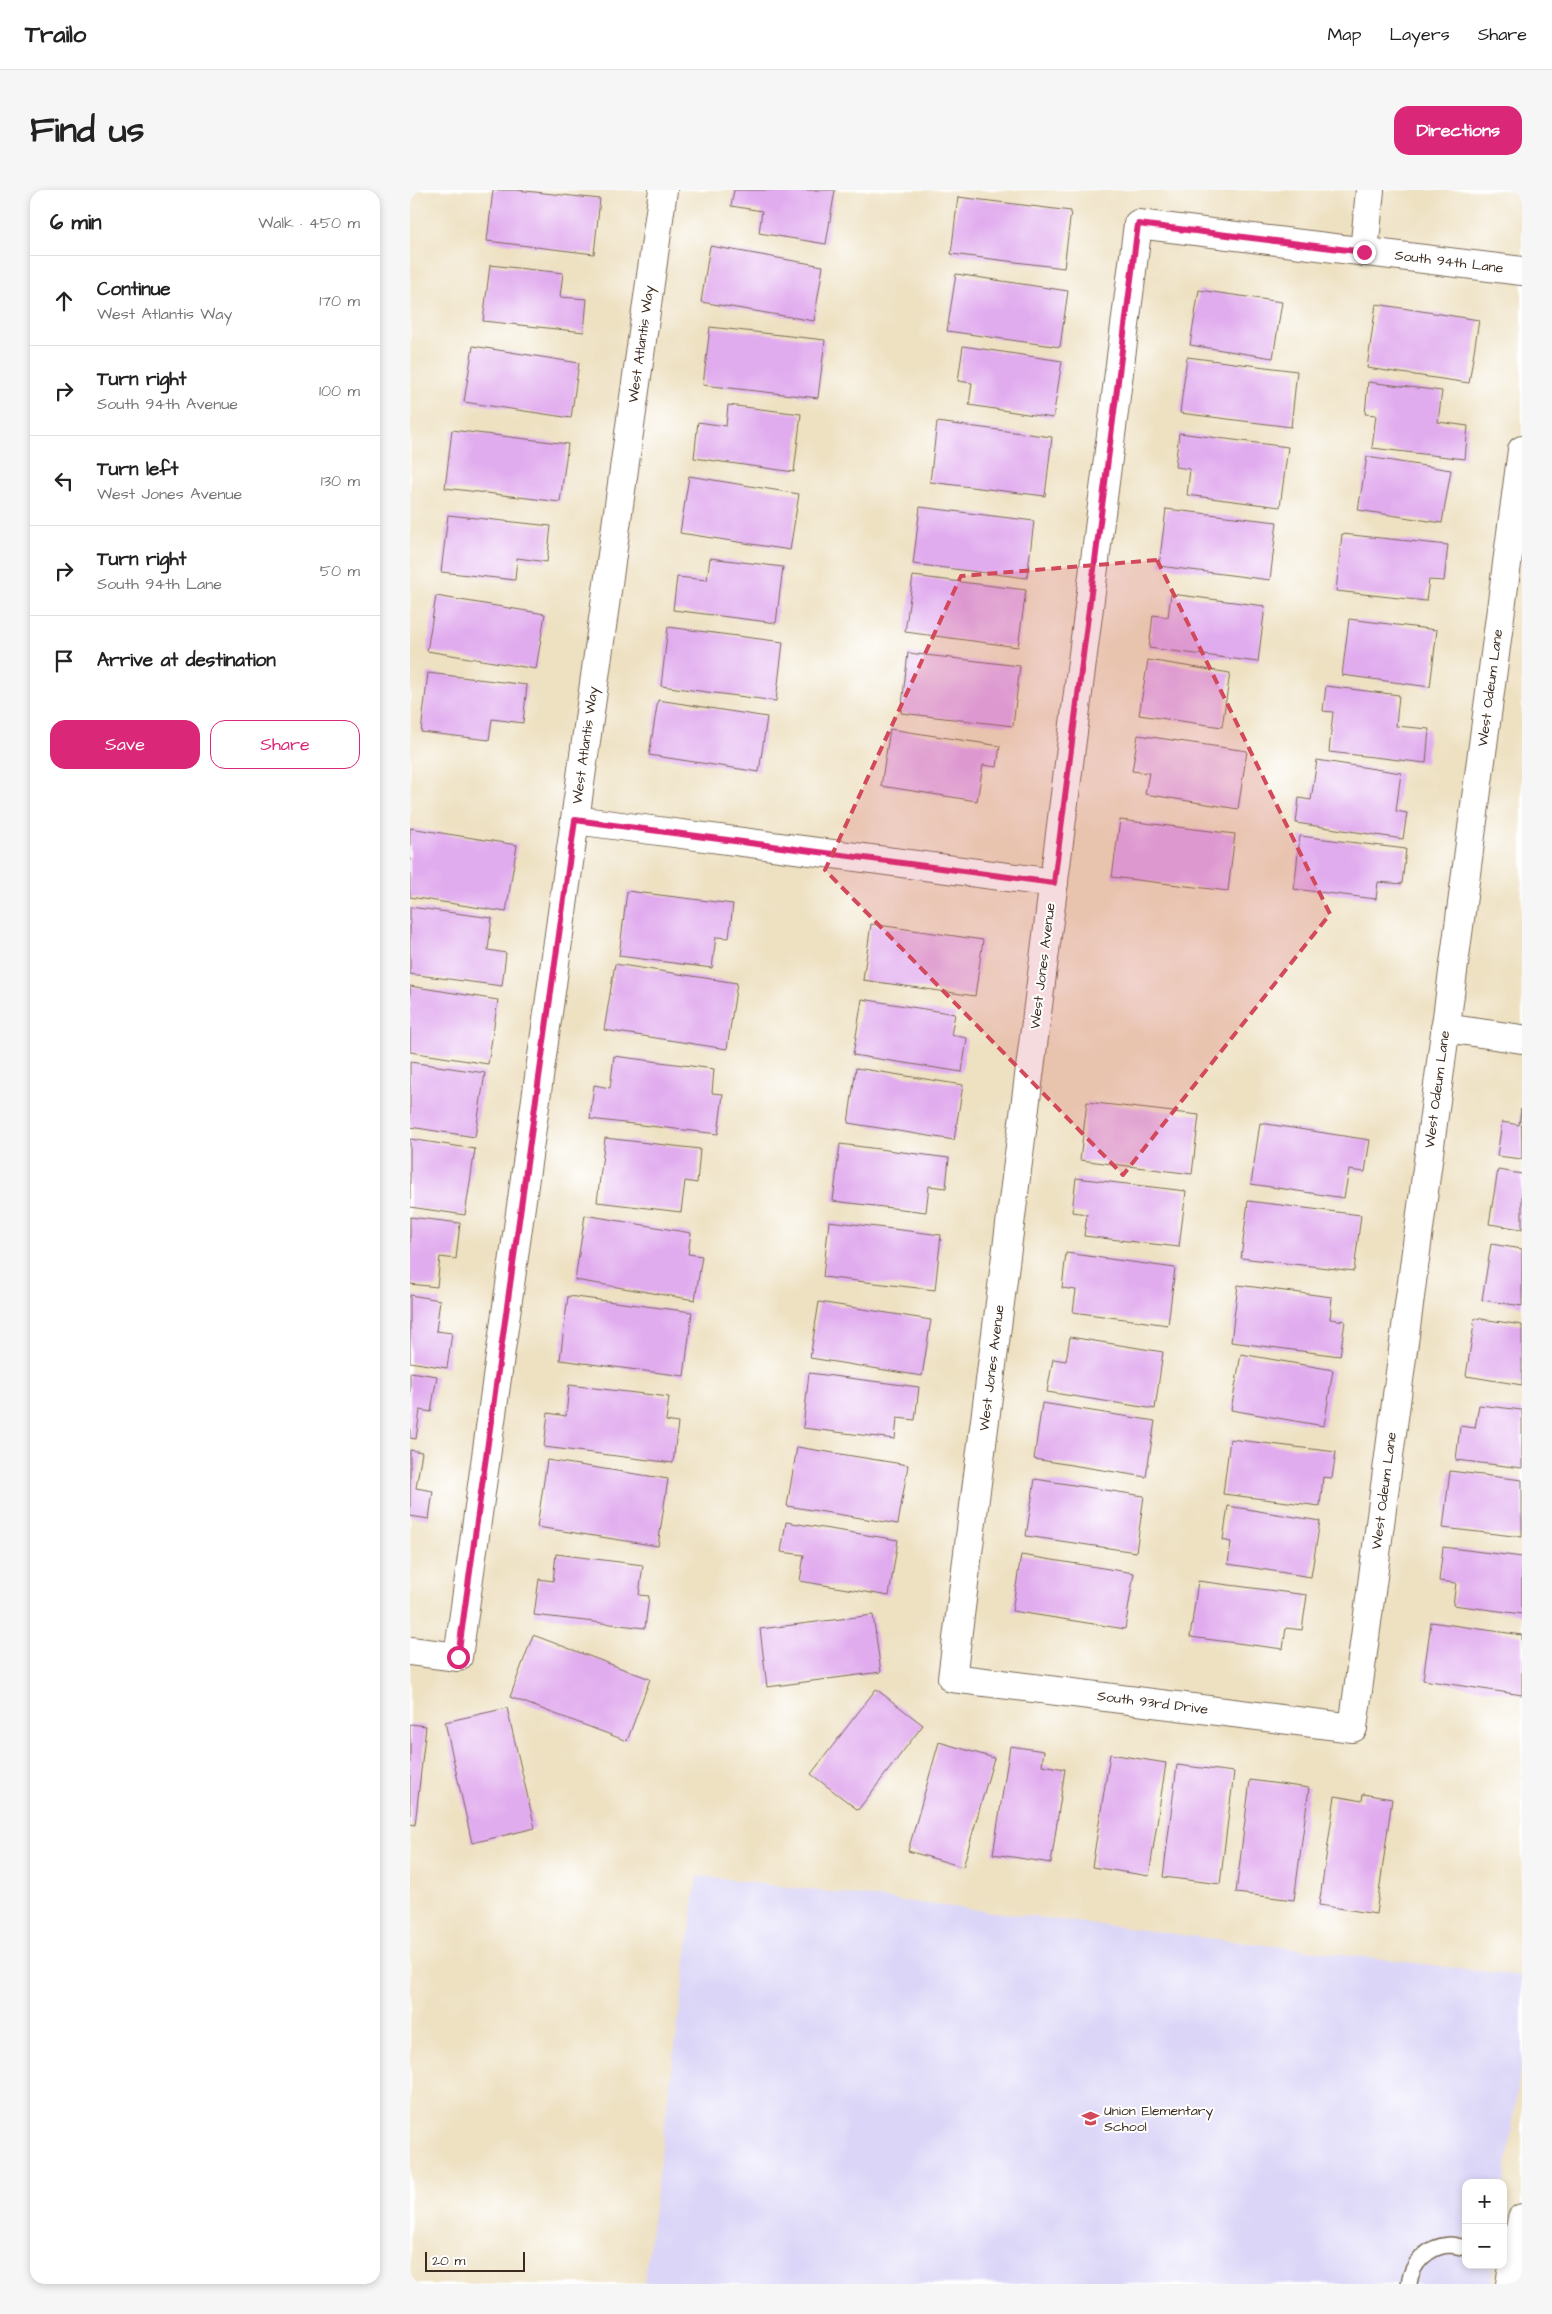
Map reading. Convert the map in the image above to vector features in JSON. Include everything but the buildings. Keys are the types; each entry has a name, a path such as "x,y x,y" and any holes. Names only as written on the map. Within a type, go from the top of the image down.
{"street":[{"name":"West Atlantis Way","path":"410,1651 458,1657 663,190"},
{"path":"1364,252 1370,190"},
{"name":"South 94th Lane","path":"1138,224 1522,271"},
{"name":"West Jones Avenue","path":"952,1678 1138,224"},
{"name":"West Odeum Lane","path":"1353,1728 1522,450"},
{"path":"575,820 1054,883"},
{"path":"1446,1028 1522,1039"},
{"name":"South 93rd Drive","path":"952,1678 1353,1728"},
{"path":"1510,2284 1513,2255 1522,2218"}],"lane":[{"path":"1409,2284 1410,2274 1423,2255 1449,2245 1462,2247"}],"highlighted area":[{"path":"1157,560 1330,914 1123,1175 825,870 961,576"}],"shaded area":[{"name":"Union Elementary School","path":"697,1876 1522,1976 1522,2056 1505,2179 1462,2179 1462,2269 1493,2269 1491,2284 644,2284"}],"place":[{"name":"Union Elementary School","path":"1090,2119"}],"route":[{"path":"458,1657 575,820 1054,883 1138,224 1364,252"}]}
